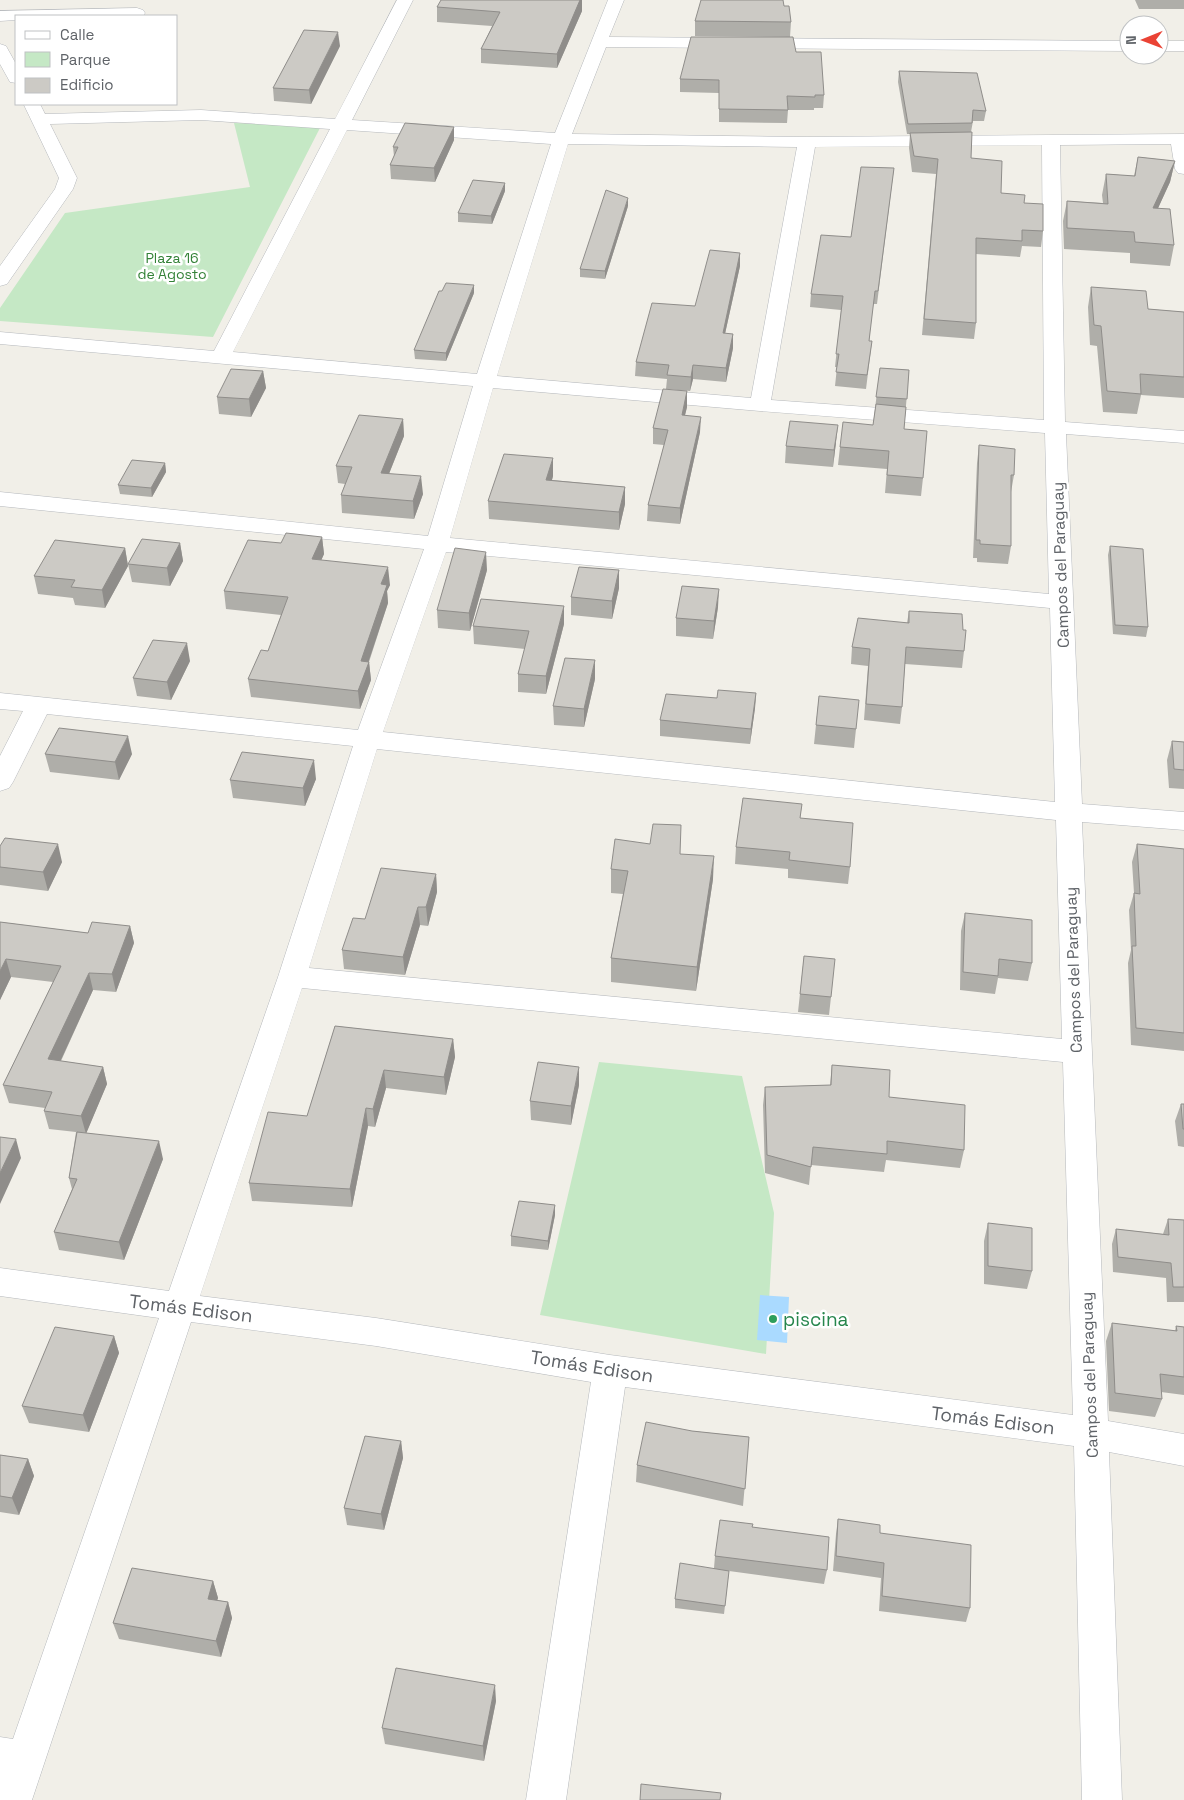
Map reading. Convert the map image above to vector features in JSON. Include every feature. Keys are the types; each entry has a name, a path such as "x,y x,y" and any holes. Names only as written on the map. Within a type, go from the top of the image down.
{"street":[{"path":"220,358 405,0"},
{"path":"12,1800 12,1758 180,1308 292,977 368,738 437,544 485,382 561,139 616,0"},
{"path":"68,15 137,14"},
{"path":"0,16 15,16"},
{"path":"600,42 1119,46"},
{"path":"1169,46 1184,46"},
{"path":"0,49 15,76"},
{"path":"0,280 64,189 68,178 32,105"},
{"path":"39,119 201,115 561,139 807,142 1181,139 1184,169"},
{"name":"Campos del Paraguay","path":"1051,140 1055,426 1091,1433 1102,1800"},
{"path":"760,405 807,142"},
{"path":"0,338 760,405 1184,437"},
{"path":"0,499 437,544 1061,602"},
{"path":"0,701 1068,812 1184,821"},
{"path":"0,782 39,704"},
{"path":"292,977 1076,1052"},
{"name":"Tomás Edison","path":"0,1282 180,1308 376,1332 610,1370 1091,1433 1184,1450"},
{"path":"546,1800 610,1370"}],"green space":[{"name":"Plaza 16 de Agosto","path":"234,123 321,126 213,337 0,321 0,308 65,213 250,187"},
{"path":"599,1062 742,1076 774,1213 766,1354 540,1315"}],"water":[{"name":"piscina","path":"760,1295 789,1297 787,1343 757,1340"}],"building":[{"path":"441,0 580,0 557,54 481,49 500,12 437,7"},
{"path":"701,0 783,0 784,6 789,6 791,22 695,21"},
{"path":"304,30 338,32 309,90 273,88"},
{"path":"691,37 793,37 796,52 821,52 824,95 815,95 815,97 787,96 788,110 719,109 719,80 680,79"},
{"path":"899,71 977,73 986,111 973,110 972,123 908,124"},
{"path":"405,123 454,127 434,168 390,165 398,147 393,147"},
{"path":"972,132 971,158 1002,161 1001,193 1025,195 1024,203 1043,204 1043,231 1022,230 1022,241 976,238 976,323 924,319 938,159 914,156 910,133"},
{"path":"1138,157 1175,161 1153,208 1170,209 1174,245 1135,242 1134,232 1067,228 1067,201 1108,204 1106,174 1135,176"},
{"path":"861,167 894,168 878,291 875,291 869,341 872,341 867,375 836,372 839,354 836,354 843,296 811,294 821,235 851,237"},
{"path":"473,180 505,183 491,216 458,213"},
{"path":"606,190 628,198 605,271 580,269"},
{"path":"710,250 740,253 723,333 733,334 726,368 693,365 691,377 667,375 669,365 636,362 652,303 695,306"},
{"path":"446,283 474,285 446,353 414,350 439,291 442,291"},
{"path":"1091,287 1146,291 1148,309 1184,312 1184,377 1140,374 1141,394 1107,391 1101,326 1094,325"},
{"path":"880,368 909,370 907,399 876,397"},
{"path":"231,369 263,371 249,399 217,397"},
{"path":"663,389 687,391 682,415 701,417 680,508 648,505 668,430 653,428"},
{"path":"876,404 906,407 904,429 927,431 923,478 887,475 889,451 840,447 843,422 873,425"},
{"path":"359,415 403,419 381,473 421,476 413,501 341,495 352,467 336,466"},
{"path":"790,421 838,425 834,450 786,446"},
{"path":"979,445 1015,449 1014,475 1011,475 1011,546 980,544 980,540 976,540"},
{"path":"504,454 553,458 546,480 625,487 619,512 488,501"},
{"path":"132,460 165,463 151,488 118,485"},
{"path":"286,533 322,537 312,559 388,567 381,584 387,585 361,661 369,662 358,691 248,679 261,650 268,651 288,597 224,591 248,540 281,543"},
{"path":"142,539 180,543 167,568 128,564"},
{"path":"55,540 125,548 102,590 71,587 75,580 34,576"},
{"path":"1110,546 1143,549 1148,627 1115,625"},
{"path":"455,548 486,552 469,613 437,610"},
{"path":"579,567 619,570 612,601 571,597"},
{"path":"682,586 719,589 714,621 676,618"},
{"path":"481,599 564,606 546,676 518,674 529,631 473,626"},
{"path":"909,611 962,614 963,630 966,630 964,651 906,647 902,707 866,704 870,649 852,647 858,618 909,623"},
{"path":"153,640 187,643 167,682 133,678"},
{"path":"565,658 595,660 584,709 553,706"},
{"path":"718,690 756,693 751,729 660,720 666,694 717,698"},
{"path":"819,696 859,700 856,729 816,725"},
{"path":"59,728 128,736 115,762 45,754"},
{"path":"1172,741 1184,742 1184,770 1174,769"},
{"path":"242,752 314,760 303,788 230,780"},
{"path":"743,798 802,804 800,818 853,823 850,867 789,860 790,852 736,847"},
{"path":"653,824 681,825 680,854 714,856 697,967 611,958 628,871 611,869 615,839 650,844"},
{"path":"5,838 58,844 43,872 0,867 0,846"},
{"path":"1137,844 1184,849 1184,1033 1136,1028 1132,946 1136,946 1134,893 1140,894"},
{"path":"381,868 436,874 426,907 418,907 403,957 342,950 353,918 365,919"},
{"path":"965,913 1032,920 1032,963 999,959 998,976 963,972"},
{"path":"0,922 88,933 92,922 130,926 112,974 89,973 48,1059 103,1067 81,1116 44,1111 52,1092 3,1085 61,966 6,959 0,971"},
{"path":"804,956 835,959 831,997 800,994"},
{"path":"335,1026 453,1039 444,1077 384,1070 373,1109 366,1108 350,1189 249,1183 268,1112 307,1116"},
{"path":"538,1062 579,1067 571,1106 530,1101"},
{"path":"832,1065 890,1070 889,1097 965,1105 964,1150 887,1141 887,1154 813,1147 811,1167 767,1155 765,1087 831,1085"},
{"path":"1181,1104 1184,1104 1184,1129 1183,1129"},
{"path":"77,1132 159,1141 119,1242 54,1232 77,1179 69,1178"},
{"path":"0,1137 16,1139 0,1173"},
{"path":"519,1201 555,1205 548,1241 511,1236"},
{"path":"1168,1219 1184,1220 1184,1287 1173,1287 1171,1263 1118,1257 1116,1229 1169,1235"},
{"path":"988,1223 1032,1228 1032,1271 988,1266"},
{"path":"1112,1323 1177,1331 1176,1326 1184,1327 1184,1377 1160,1374 1162,1399 1115,1393"},
{"path":"55,1327 114,1336 83,1415 22,1406"},
{"path":"646,1422 692,1431 749,1437 745,1489 637,1465"},
{"path":"365,1436 401,1441 381,1514 344,1508"},
{"path":"0,1455 28,1459 12,1498 0,1496"},
{"path":"838,1519 880,1525 880,1533 971,1545 970,1608 882,1596 884,1563 836,1556"},
{"path":"720,1520 753,1524 752,1527 829,1537 827,1570 715,1556"},
{"path":"680,1563 729,1571 725,1606 675,1599"},
{"path":"132,1568 213,1581 208,1599 228,1602 216,1641 113,1623"},
{"path":"396,1668 495,1685 483,1746 382,1728"},
{"path":"641,1784 721,1793 720,1800 640,1800"}],"place":[{"name":"piscina","path":"773,1319"}]}
